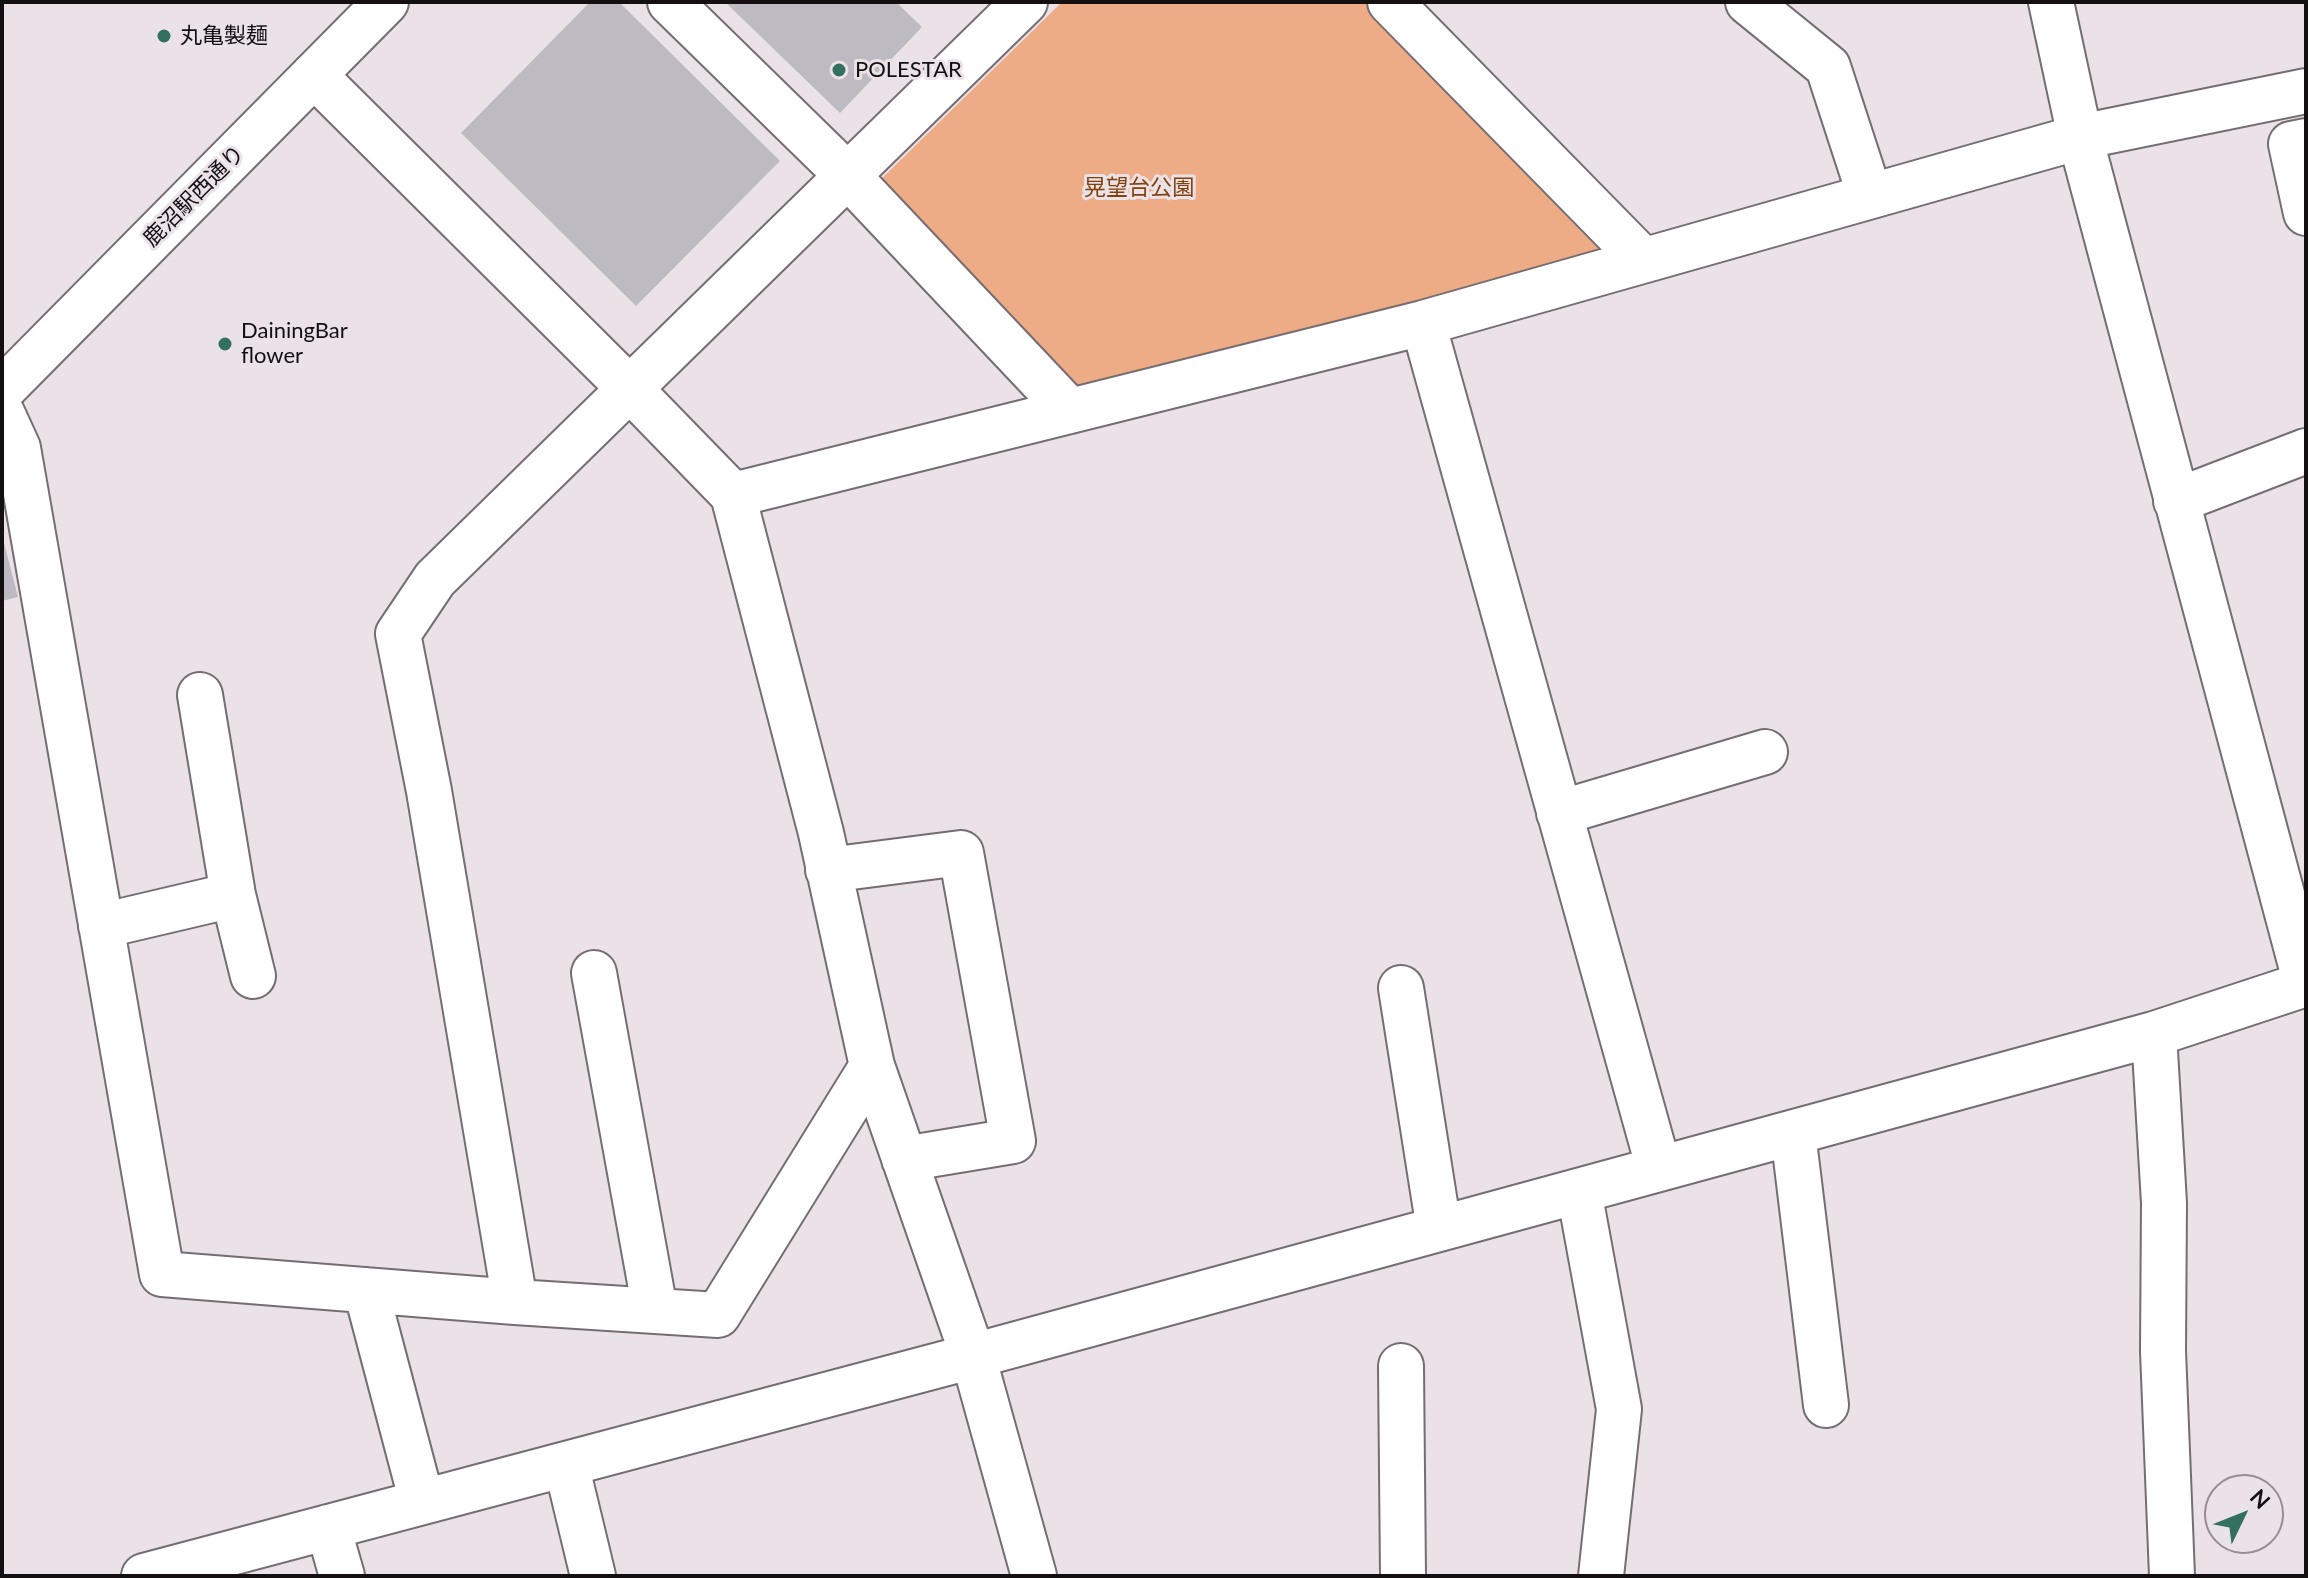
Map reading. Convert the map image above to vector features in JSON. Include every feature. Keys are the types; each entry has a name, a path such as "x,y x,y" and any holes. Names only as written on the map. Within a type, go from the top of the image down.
{"street":[{"name":"鹿沼駅西通り","path":"2,390 386,2"},
{"path":"670,2 848,176 1070,411"},
{"path":"515,1302 429,791 398,634 435,579 1025,2"},
{"path":"1390,2 1643,260"},
{"path":"1748,2 1828,67 1870,196"},
{"path":"144,1576 973,1356 1793,1133 2154,1034 2306,984 2297,916 2176,501 2080,137 2051,2"},
{"path":"314,75 733,495 828,870 872,1066 973,1356 1034,1576"},
{"path":"733,495 1423,323 2080,137 2306,91"},
{"path":"2306,141 2291,144 2306,213"},
{"path":"1423,323 1659,1169"},
{"path":"2,413 18,448 162,1274 718,1315 872,1066"},
{"path":"2176,501 2306,451"},
{"path":"200,695 233,895 253,976"},
{"path":"1559,813 1765,752"},
{"path":"828,870 961,853 1013,1141 904,1159"},
{"path":"101,926 233,895"},
{"path":"594,973 655,1310"},
{"path":"1401,988 1439,1229"},
{"path":"2154,1034 2164,1203 2163,1351 2172,1576"},
{"path":"1793,1133 1826,1405"},
{"path":"1579,1191 1619,1409 1601,1576"},
{"path":"366,1290 422,1502"},
{"path":"1401,1366 1403,1576"},
{"path":"566,1464 593,1576"},
{"path":"328,1527 342,1576"}],"green space":[{"name":"晃望台公園","path":"1062,2 1374,2 1605,237 1607,257 1094,391 1061,383 873,187"}],"building":[{"path":"590,2 619,2 780,161 636,306 461,133"},
{"name":"POLESTAR","path":"725,2 896,2 922,27 840,113"},
{"path":"2,535 18,597 2,601"}],"place":[{"name":"丸亀製麺","path":"164,36"},
{"name":"POLESTAR","path":"839,70"},
{"name":"DainingBar flower","path":"225,344"}]}
